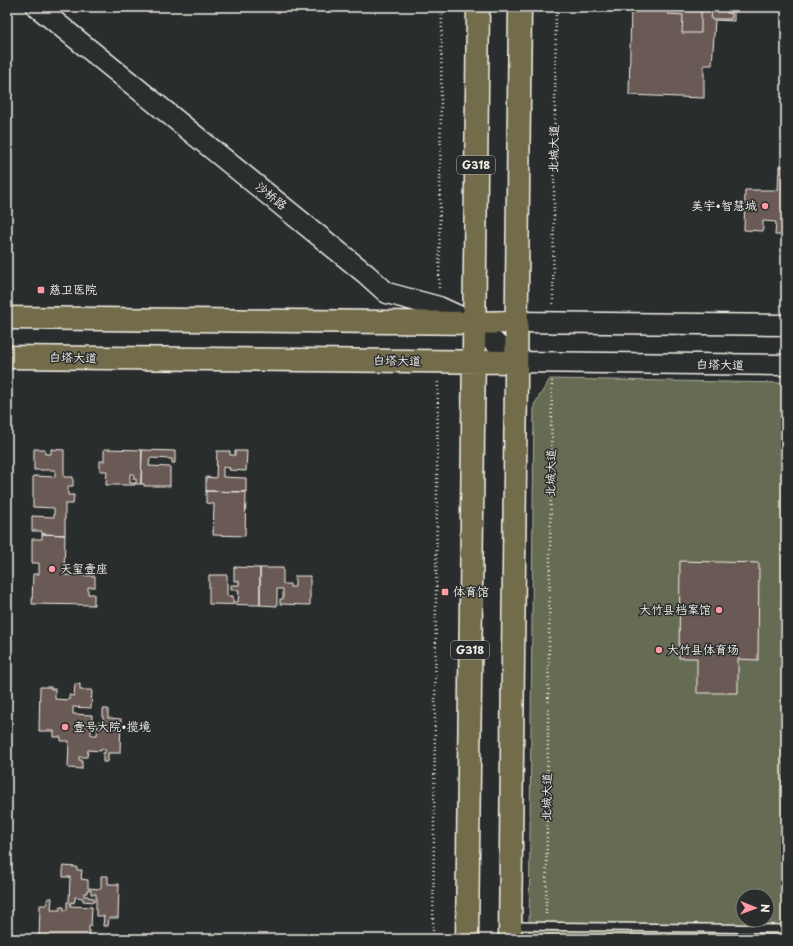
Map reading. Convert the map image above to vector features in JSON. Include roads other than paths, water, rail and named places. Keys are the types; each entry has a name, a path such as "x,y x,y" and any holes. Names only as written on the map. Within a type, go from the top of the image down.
{"highway":[{"name":"G318","path":"467,939 478,7"},
{"path":"510,933 520,7"},
{"path":"7,318 474,323 516,322"},
{"name":"白塔大道","path":"7,357 516,362"}],"street":[{"name":"沙桥路","path":"37,7 387,292 439,307 474,323 516,362"},
{"path":"516,322 786,325"},
{"name":"白塔大道","path":"516,362 786,366"}],"lane":[{"path":"510,933 546,927 786,929"}],"place":[{"name":"美宇•智慧城","path":"765,206"},
{"name":"慈卫医院","path":"41,290"},
{"name":"天玺壹座","path":"52,569"},
{"name":"体育馆","path":"445,592"},
{"name":"大竹县档案馆","path":"719,610"},
{"name":"大竹县体育场","path":"659,650"},
{"name":"壹号大院•揽境","path":"65,727"}]}
